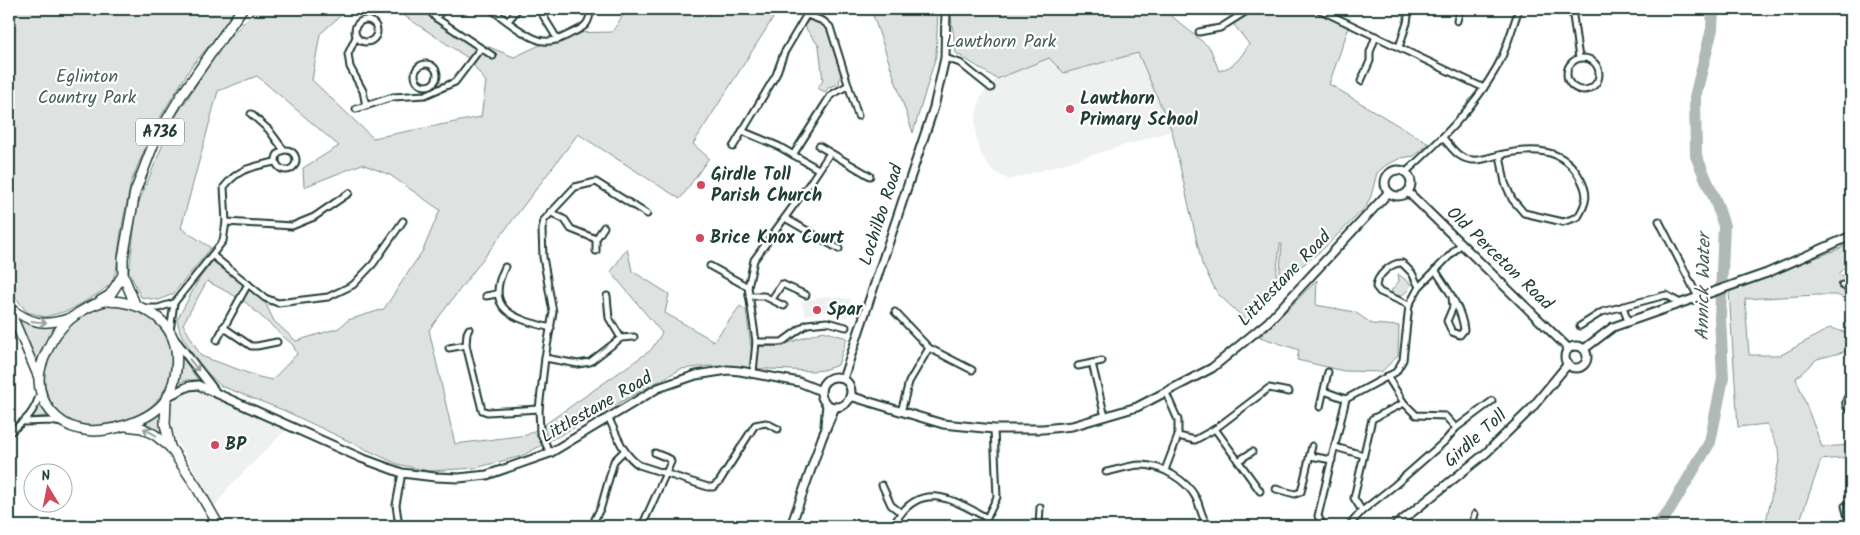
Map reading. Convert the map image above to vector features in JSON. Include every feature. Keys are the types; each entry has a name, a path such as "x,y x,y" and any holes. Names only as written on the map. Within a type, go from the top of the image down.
{"main road":[{"name":"A736","path":"139,306 123,275 123,258 135,192 155,140 181,96 242,9"},
{"path":"9,308 32,321 43,323 57,322 73,317 110,295 123,275"},
{"path":"95,304 105,301 120,301 139,306 160,320 171,335 176,351 176,364 173,385 167,398 165,424 170,447"},
{"path":"9,308 39,379"},
{"path":"73,317 50,342 41,365 40,390 49,408 59,420 80,429 91,431 126,426 142,428 155,435 170,447 196,486 219,526"},
{"path":"126,426 138,420 167,398"}],"street":[{"path":"428,9 436,18 493,56"},
{"path":"436,18 443,9"},
{"path":"491,9 542,42 558,40 584,27 589,21 591,9"},
{"path":"508,21 518,9"},
{"path":"539,9 558,40"},
{"path":"733,147 776,75 784,53 810,9"},
{"name":"Lochilbo Road","path":"843,379 934,108 945,58 946,9"},
{"path":"1199,32 1220,28 1250,9"},
{"path":"1318,9 1484,88"},
{"path":"1399,47 1409,9"},
{"path":"1457,21 1460,9"},
{"path":"1406,172 1460,120 1484,88 1498,66 1519,9"},
{"path":"1572,9 1579,58"},
{"path":"807,15 823,21 830,27 858,116"},
{"path":"356,36 366,42 373,39 376,33 375,26 370,21 360,21 355,30 356,36 348,54 350,67 363,91 366,106"},
{"path":"1361,81 1370,61 1370,52 1376,36"},
{"path":"356,109 393,97 425,95 455,82 480,49"},
{"path":"945,58 960,63 990,88"},
{"path":"1579,58 1592,61 1599,71 1599,76 1594,85 1584,90 1571,85 1567,74 1570,64 1579,58"},
{"path":"428,64 436,70 437,77 432,84 425,86 416,79 416,71 421,65 428,64"},
{"path":"425,86 425,95"},
{"path":"793,155 831,95 847,86"},
{"path":"251,114 268,130 283,149 289,150 295,155 296,163 290,169 282,170 276,162 276,155 283,149"},
{"path":"742,131 778,146 818,169"},
{"path":"1443,138 1459,157 1474,161 1517,151 1547,150 1563,159 1576,171 1586,190 1585,206 1578,217 1562,222 1524,213 1512,199 1505,184 1500,155"},
{"path":"819,146 870,176"},
{"path":"753,372 756,342 748,287 754,260 830,153"},
{"path":"171,335 174,303 223,241 226,222 224,186 234,175 250,167 276,162"},
{"path":"1396,170 1406,172 1411,180 1411,188 1408,192 1398,197 1388,193 1385,184 1389,174 1396,170"},
{"path":"550,453 540,432 539,409 553,312 543,257 542,230 544,220 575,187 596,182 647,214"},
{"name":"Old Perceton Road","path":"1408,192 1568,348"},
{"name":"Littlestane Road","path":"850,396 942,424 994,429 1043,429 1072,426 1137,407 1212,368 1268,322 1388,193"},
{"path":"226,222 292,226 314,217 349,194"},
{"path":"550,212 565,220 571,229 596,238"},
{"path":"785,218 839,249"},
{"path":"212,255 265,298 278,303 328,297 353,285 373,264 402,221"},
{"path":"1659,221 1698,297"},
{"path":"596,252 596,238 604,227"},
{"path":"1584,349 1613,327 1767,273 1851,236"},
{"path":"1323,526 1318,516 1346,399 1396,372 1403,360 1409,305 1419,287 1461,244"},
{"path":"1409,305 1380,292 1376,287 1378,280 1392,265 1402,263 1412,273 1419,287"},
{"path":"710,266 748,287"},
{"path":"505,268 499,279 497,294 503,308 512,315 551,328"},
{"path":"1436,270 1452,297 1463,322 1464,330 1460,334 1452,332 1447,321 1453,307 1452,297"},
{"path":"216,340 248,284"},
{"path":"772,299 782,284 806,295"},
{"path":"1842,285 1851,290"},
{"path":"486,296 497,294"},
{"path":"1580,326 1602,312 1666,295 1680,303"},
{"path":"607,296 609,318 621,338"},
{"path":"749,296 764,296 784,306"},
{"path":"139,306 158,308 174,303"},
{"path":"1623,306 1628,322"},
{"path":"896,312 929,348 972,370"},
{"path":"756,342 782,342 807,324 827,322 846,327"},
{"path":"223,327 251,346 277,342"},
{"path":"469,329 466,345 482,410 487,412 539,409"},
{"name":"Littlestane Road","path":"171,335 216,392"},
{"path":"545,358 578,364 590,362 621,338 634,337"},
{"path":"449,348 466,345"},
{"path":"1578,345 1584,349 1588,355 1583,366 1575,368 1568,364 1565,358 1568,348 1578,345"},
{"path":"901,412 909,382 929,348"},
{"path":"1078,366 1102,361"},
{"path":"1092,364 1105,417"},
{"name":"Girdle Toll","path":"1395,526 1486,453 1531,409 1568,364"},
{"name":"Littlestane Road","path":"167,398 189,386 198,385 353,454 402,473 459,478 486,475 550,453 658,388 696,375 728,370 753,372 799,382 824,383"},
{"path":"1320,407 1328,372"},
{"path":"1387,376 1404,403 1416,415 1444,416 1456,428"},
{"path":"835,377 843,379 850,387 850,396 846,403 835,407 823,401 821,391 824,383 835,377"},
{"name":"Littlestane Road","path":"799,382 821,391"},
{"path":"1178,436 1194,440 1215,429 1270,388 1288,392"},
{"path":"25,422 37,402 40,390"},
{"path":"1324,390 1346,399"},
{"path":"1165,470 1178,436 1178,420 1166,393"},
{"path":"1851,395 1845,403 1851,411"},
{"path":"1353,521 1362,510 1395,486 1445,441 1456,428 1492,401"},
{"path":"1362,510 1354,498 1362,455 1372,418 1404,403"},
{"path":"824,433 827,404"},
{"path":"791,526 835,407"},
{"path":"608,417 624,451 632,460 708,487 714,486 719,482 755,425 766,424 778,429"},
{"path":"9,433 12,429 25,422 50,421 65,424"},
{"path":"983,526 997,497 994,429"},
{"path":"1215,429 1260,491"},
{"path":"1276,489 1295,494 1301,492 1312,446"},
{"path":"1335,447 1362,455"},
{"path":"595,519 601,507 614,461 624,451"},
{"path":"1238,461 1252,452"},
{"path":"642,526 671,462 670,459 655,453"},
{"path":"1310,456 1332,460"},
{"path":"1106,472 1141,465 1165,470 1191,488 1198,500 1207,525 1196,526"},
{"path":"399,526 396,505 402,473"},
{"path":"882,485 891,504 900,512"},
{"path":"893,526 900,512 917,500 927,497 957,502 988,518"},
{"path":"1845,506 1849,524"},
{"path":"1039,526 1040,507"},
{"path":"1472,526 1475,514"}],"shaded area":[{"name":"Lawthorn Primary School","path":"1138,53 1172,131 1009,180 993,171 982,156 976,139 975,120 980,98 997,79 1049,58 1064,73"},
{"path":"826,296 851,299 847,318 824,312 805,315 801,302"},
{"path":"191,387 201,388 286,430 229,487 214,508 199,477 177,442 168,419 170,404 178,394"}],"green space":[{"name":"Eglinton Country Park","path":"9,9 240,9 191,67 153,129 131,182 121,231 116,271 111,284 70,310 45,317 27,312 9,289"},
{"path":"257,9 348,9 320,34 312,80 373,138 481,117 486,82 468,58 394,9 422,9 447,30 514,57 566,33 612,32 627,9 794,9 775,15 693,144 709,158 680,199 578,134 429,330 455,444 527,435 651,350 662,333 611,272 627,248 632,271 669,294 665,313 714,341 740,306 746,310 751,347 780,346 823,331 847,338 838,365 823,370 811,371 710,366 681,369 522,456 475,468 429,471 397,464 283,410 221,386 198,364 180,332 177,320 199,279 213,261 262,299 274,321 296,341 339,328 348,320 384,309 423,250 440,210 390,175 362,164 304,187 303,168 339,146 257,76 218,91 181,228 211,248 173,294 159,300 141,297 129,272 137,207 172,122 223,44","holes":["207,281 244,301 293,345 297,354 272,380 201,356 183,324"]},
{"path":"871,9 938,9 936,56 913,133"},
{"name":"Lawthorn Park","path":"950,9 1163,9 1210,48 1219,71 1237,61 1249,44 1231,21 1250,9 1318,9 1350,24 1329,84 1429,144 1414,156 1401,158 1386,165 1377,173 1366,207 1323,249 1279,284 1282,244 1280,244 1275,286 1256,305 1256,313 1249,323 1217,293 1202,264 1172,131 1138,53 1064,73 1049,58 997,79 956,53"},
{"path":"813,20 827,27 841,72 839,84 829,87 825,92 817,88 823,81 819,46 804,26 808,21"},
{"path":"1851,244 1851,261 1838,274 1851,279 1851,302 1837,295 1745,299 1749,355 1781,355 1830,328 1851,334 1851,350 1817,359 1796,378 1822,447 1851,445 1851,457 1821,460 1798,526 1765,526 1779,461 1778,448 1767,424 1738,427 1729,292"},
{"path":"1398,274 1411,284 1402,295 1394,294 1391,291 1399,281"},
{"path":"1317,280 1316,305 1355,312 1372,324 1399,326 1398,356 1381,372 1344,371 1297,360 1299,350 1260,337"},
{"path":"113,305 139,312 158,325 168,343 172,363 167,384 155,402 136,416 110,424 87,426 71,421 55,409 45,386 45,370 49,354 69,326 82,316 97,309"},
{"path":"16,317 35,325 56,326 43,346 37,363"},
{"path":"182,357 198,380 186,380 177,384"},
{"path":"40,405 47,416 30,418"},
{"path":"161,411 161,433 152,426 142,422"}],"waterway":[{"name":"Annick Water","path":"1657,526 1669,511 1710,442 1723,378 1720,317 1724,226 1696,156 1695,97 1712,29 1713,9"}],"place":[{"name":"Lawthorn Primary School","path":"1070,109"},
{"name":"Girdle Toll Parish Church","path":"701,185"},
{"name":"Brice Knox Court","path":"700,238"},
{"name":"Spar","path":"817,310"},
{"name":"BP","path":"215,445"}]}
